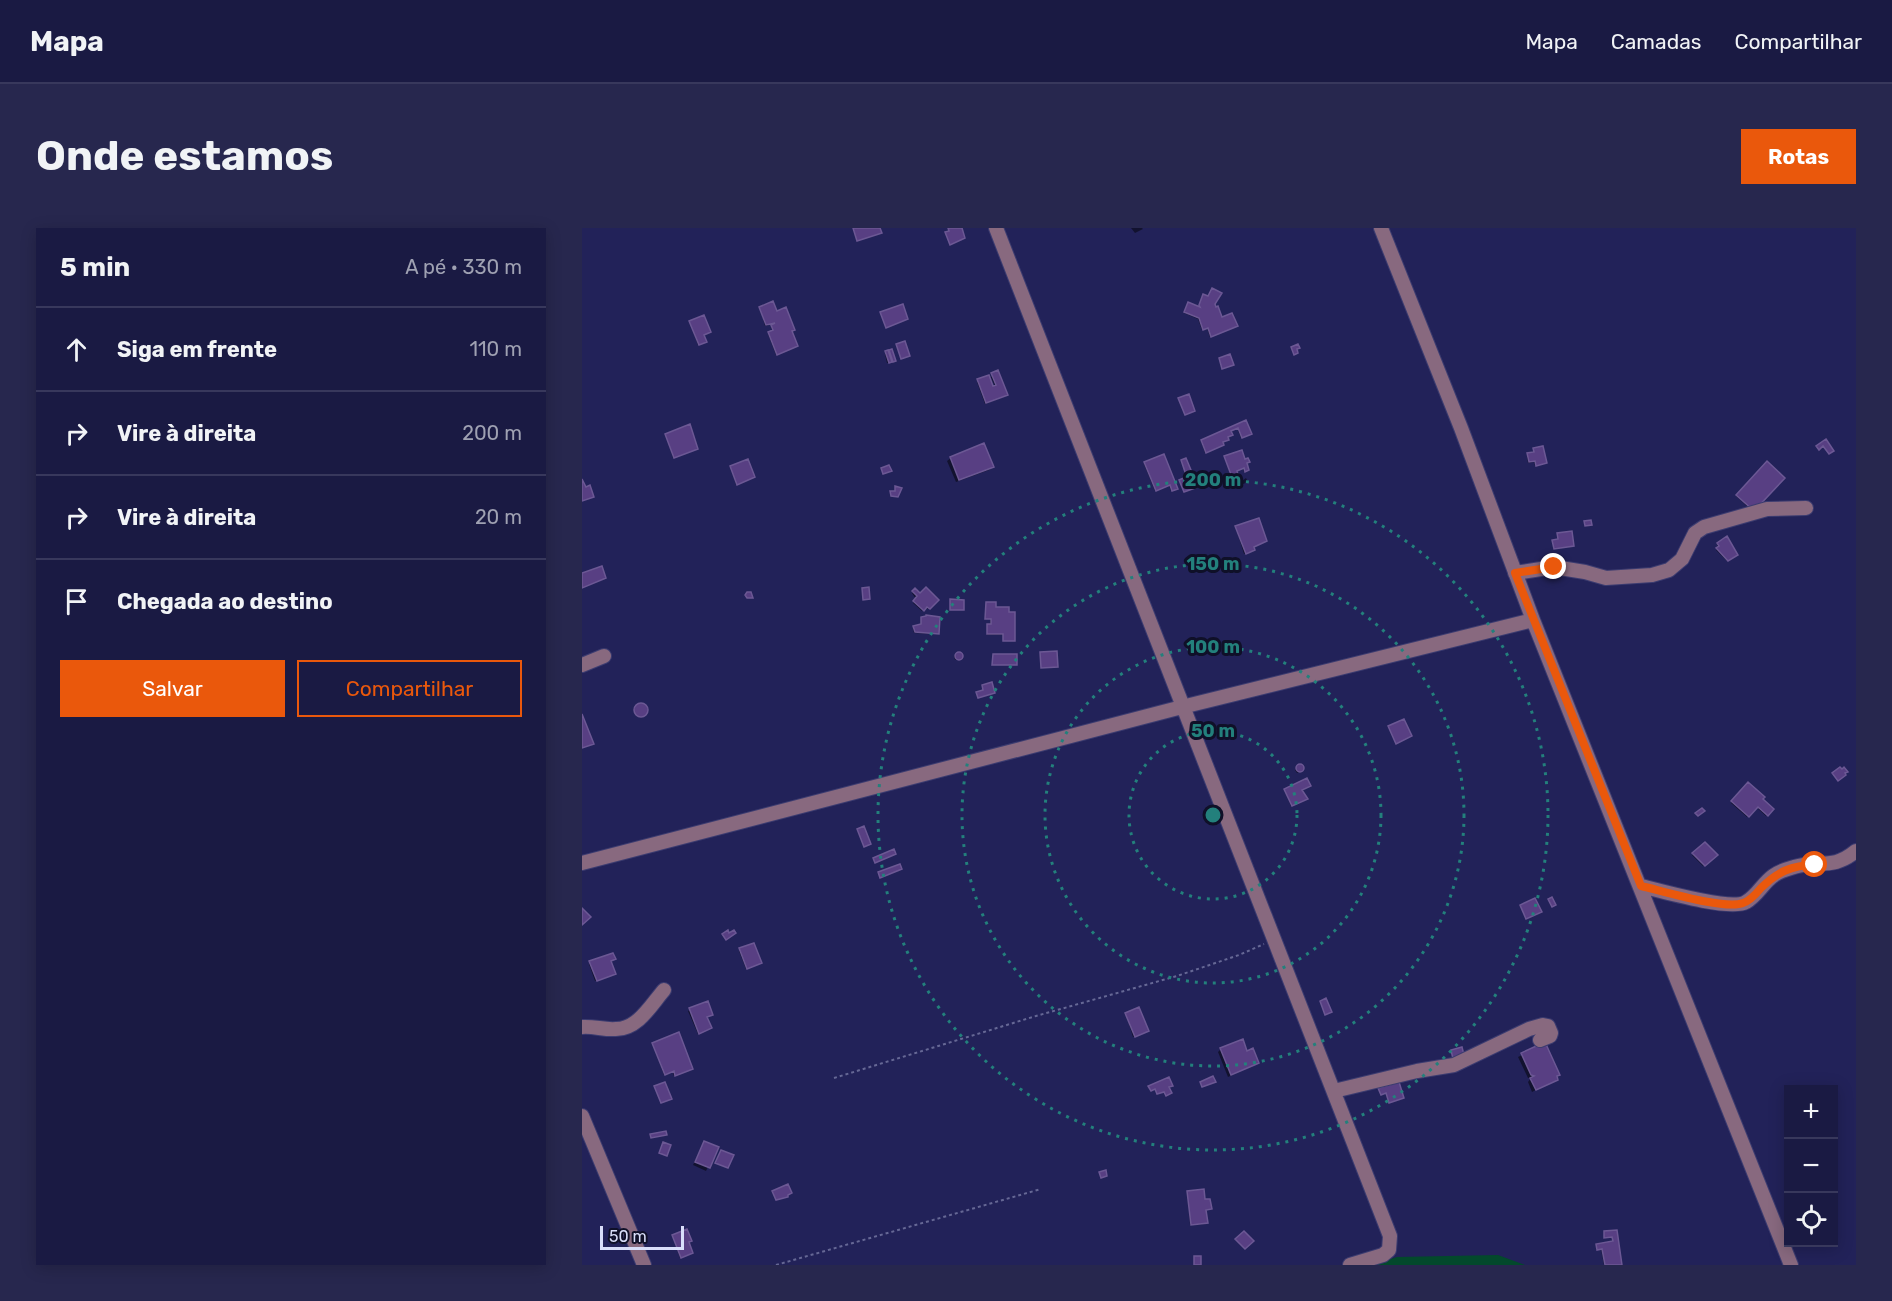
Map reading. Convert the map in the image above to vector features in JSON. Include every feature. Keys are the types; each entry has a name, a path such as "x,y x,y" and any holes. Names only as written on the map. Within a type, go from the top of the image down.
{"street":[{"path":"996,228 1334,1091 1390,1240 1389,1250 1383,1255 1350,1265"},
{"path":"1381,228 1461,428 1533,620 1791,1265"},
{"path":"1515,573 1554,567 1606,578 1652,575 1669,570 1682,559 1695,533 1704,527 1767,509 1806,508"},
{"path":"582,863 1182,707 1533,620"},
{"path":"582,665 604,656"},
{"path":"1641,886 1713,902 1738,904 1746,902 1773,876 1783,870 1800,865 1834,864 1856,851"},
{"path":"582,1027 620,1029 631,1025 642,1017 664,990"},
{"path":"1334,1091 1417,1071 1454,1065 1529,1029 1548,1026 1550,1036 1540,1040"},
{"path":"582,1116 644,1265"}],"path":[{"path":"834,1078 1036,1016 1177,976 1239,955 1274,938"},
{"path":"776,1265 1041,1189"}],"green space":[{"path":"1498,1255 1525,1265 1370,1265 1397,1257"}],"building":[{"path":"853,228 880,228 882,233 857,241"},
{"path":"948,228 962,228 965,238 950,245 945,232 949,231"},
{"path":"1212,288 1222,293 1215,304 1222,317 1232,313 1238,326 1211,337 1208,328 1203,330 1199,318 1184,312 1188,302 1200,307 1203,294 1208,296"},
{"path":"773,301 777,311 786,307 795,330 792,331 798,346 777,355 768,332 773,330 771,325 775,323 766,325 759,307"},
{"path":"903,304 908,319 886,328 880,312"},
{"path":"704,315 711,332 704,335 707,342 699,345 689,321"},
{"path":"905,341 910,356 901,359 896,344"},
{"path":"1298,344 1300,348 1294,355 1291,347"},
{"path":"892,349 896,361 893,362 889,350"},
{"path":"888,350 892,362 889,363 885,351"},
{"path":"1230,354 1234,365 1222,369 1219,358"},
{"path":"998,370 1008,395 986,403 977,379 989,375 993,386 996,385 991,373"},
{"path":"1189,394 1195,411 1185,415 1178,398"},
{"path":"1246,420 1252,434 1242,438 1238,428 1231,431 1233,435 1228,437 1229,440 1223,442 1224,445 1206,453 1201,440"},
{"path":"690,424 698,449 674,458 665,434"},
{"path":"1826,439 1834,451 1829,454 1823,446 1819,450 1816,446"},
{"path":"984,443 994,467 959,480 950,457"},
{"path":"1543,446 1547,463 1536,466 1535,461 1529,462 1527,453 1534,452 1533,448"},
{"path":"1242,450 1245,459 1248,458 1250,462 1247,463 1249,470 1245,472 1244,468 1237,471 1239,478 1233,480 1224,456"},
{"path":"1164,454 1178,489 1172,491 1170,485 1156,491 1144,462"},
{"path":"1186,458 1191,470 1185,472 1181,460"},
{"path":"748,459 755,477 737,485 730,466"},
{"path":"1767,461 1785,478 1754,511 1736,495"},
{"path":"889,465 892,471 883,474 881,468"},
{"path":"1193,474 1198,487 1184,492 1179,480"},
{"path":"582,479 586,487 590,485 594,497 582,501"},
{"path":"895,486 902,488 898,497 891,496 890,491 895,491"},
{"path":"1259,518 1267,541 1246,554 1235,526"},
{"path":"1591,520 1592,525 1585,526 1584,521"},
{"path":"1572,531 1574,546 1554,549 1552,540 1558,539 1557,533"},
{"path":"1727,536 1738,555 1728,561 1716,548 1719,546 1717,543"},
{"path":"602,566 606,578 582,588 582,573"},
{"path":"869,587 870,599 863,600 862,588"},
{"path":"926,587 939,600 930,609 927,607 924,611 913,601 917,596 912,591 915,588 920,593"},
{"path":"751,592 753,598 747,598 745,595"},
{"path":"950,599 964,600 964,610 950,610"},
{"path":"986,602 996,602 996,607 1009,607 1009,612 1015,612 1015,641 1003,641 1003,634 987,634 987,624 991,624 991,619 985,619"},
{"path":"926,615 940,617 939,634 915,632 913,626 921,624 921,617"},
{"path":"1057,651 1058,667 1041,668 1040,652"},
{"path":"959,652 963,656 959,660 955,656"},
{"path":"993,654 1017,654 1017,665 992,665"},
{"path":"992,682 995,693 978,698 976,692 983,690 982,685"},
{"path":"641,703 646,705 648,710 646,715 641,717 636,715 634,710 636,705"},
{"path":"582,714 594,744 582,748"},
{"path":"1404,719 1412,736 1396,744 1388,726"},
{"path":"1300,764 1304,768 1300,772 1296,768"},
{"path":"1840,767 1842,769 1844,767 1848,772 1838,781 1832,773"},
{"path":"1307,778 1311,786 1302,790 1308,799 1292,806 1284,789"},
{"path":"1748,782 1765,797 1763,799 1774,809 1768,816 1758,807 1749,817 1731,801"},
{"path":"1702,808 1705,811 1698,816 1695,813"},
{"path":"864,826 871,844 864,847 857,829"},
{"path":"1705,842 1718,855 1705,866 1692,853"},
{"path":"894,849 896,854 875,863 873,858"},
{"path":"900,864 902,869 880,878 878,872"},
{"path":"1552,897 1556,905 1552,907 1548,899"},
{"path":"1535,898 1542,912 1526,919 1520,905"},
{"path":"582,908 591,917 582,925"},
{"path":"728,930 729,933 734,930 736,933 726,940 722,934"},
{"path":"754,943 762,963 747,969 739,948"},
{"path":"613,953 616,959 611,961 616,974 597,981 589,961"},
{"path":"1326,998 1332,1012 1325,1015 1320,1001"},
{"path":"708,1001 713,1015 707,1017 712,1028 699,1034 689,1008"},
{"path":"1139,1007 1149,1031 1135,1037 1125,1013"},
{"path":"679,1032 693,1069 675,1076 674,1071 665,1075 652,1043"},
{"path":"1243,1039 1247,1051 1253,1048 1259,1063 1231,1075 1220,1048"},
{"path":"1545,1042 1560,1075 1557,1076 1558,1080 1536,1090 1530,1078 1534,1076 1531,1075 1521,1053"},
{"path":"1462,1047 1464,1055 1453,1059 1451,1050"},
{"path":"1213,1076 1216,1082 1202,1087 1200,1082"},
{"path":"1169,1077 1173,1086 1169,1087 1172,1093 1166,1096 1164,1092 1157,1094 1155,1089 1151,1091 1148,1086"},
{"path":"665,1082 672,1099 661,1103 654,1086"},
{"path":"1399,1082 1404,1098 1389,1103 1386,1093 1381,1095 1378,1088"},
{"path":"666,1131 667,1135 651,1138 650,1134"},
{"path":"704,1141 719,1147 710,1168 695,1162"},
{"path":"663,1142 671,1145 667,1156 659,1153"},
{"path":"721,1150 734,1155 728,1168 715,1163"},
{"path":"1106,1170 1107,1176 1101,1178 1099,1172"},
{"path":"788,1184 792,1193 788,1197 776,1200 772,1191"},
{"path":"1204,1189 1205,1199 1210,1199 1212,1209 1206,1210 1208,1223 1191,1225 1187,1191"},
{"path":"687,1229 692,1241 689,1242 693,1253 681,1258 672,1235"},
{"path":"1617,1230 1622,1265 1605,1265 1602,1249 1597,1250 1596,1244 1613,1241 1612,1237 1604,1238 1604,1231"},
{"path":"1244,1231 1254,1241 1245,1249 1235,1239"},
{"path":"1194,1256 1201,1256 1201,1265 1194,1265"}],"route":[{"path":"1554,567 1515,573 1641,886 1713,902 1738,904 1746,902 1773,876 1783,870 1800,865 1815,865"}]}
